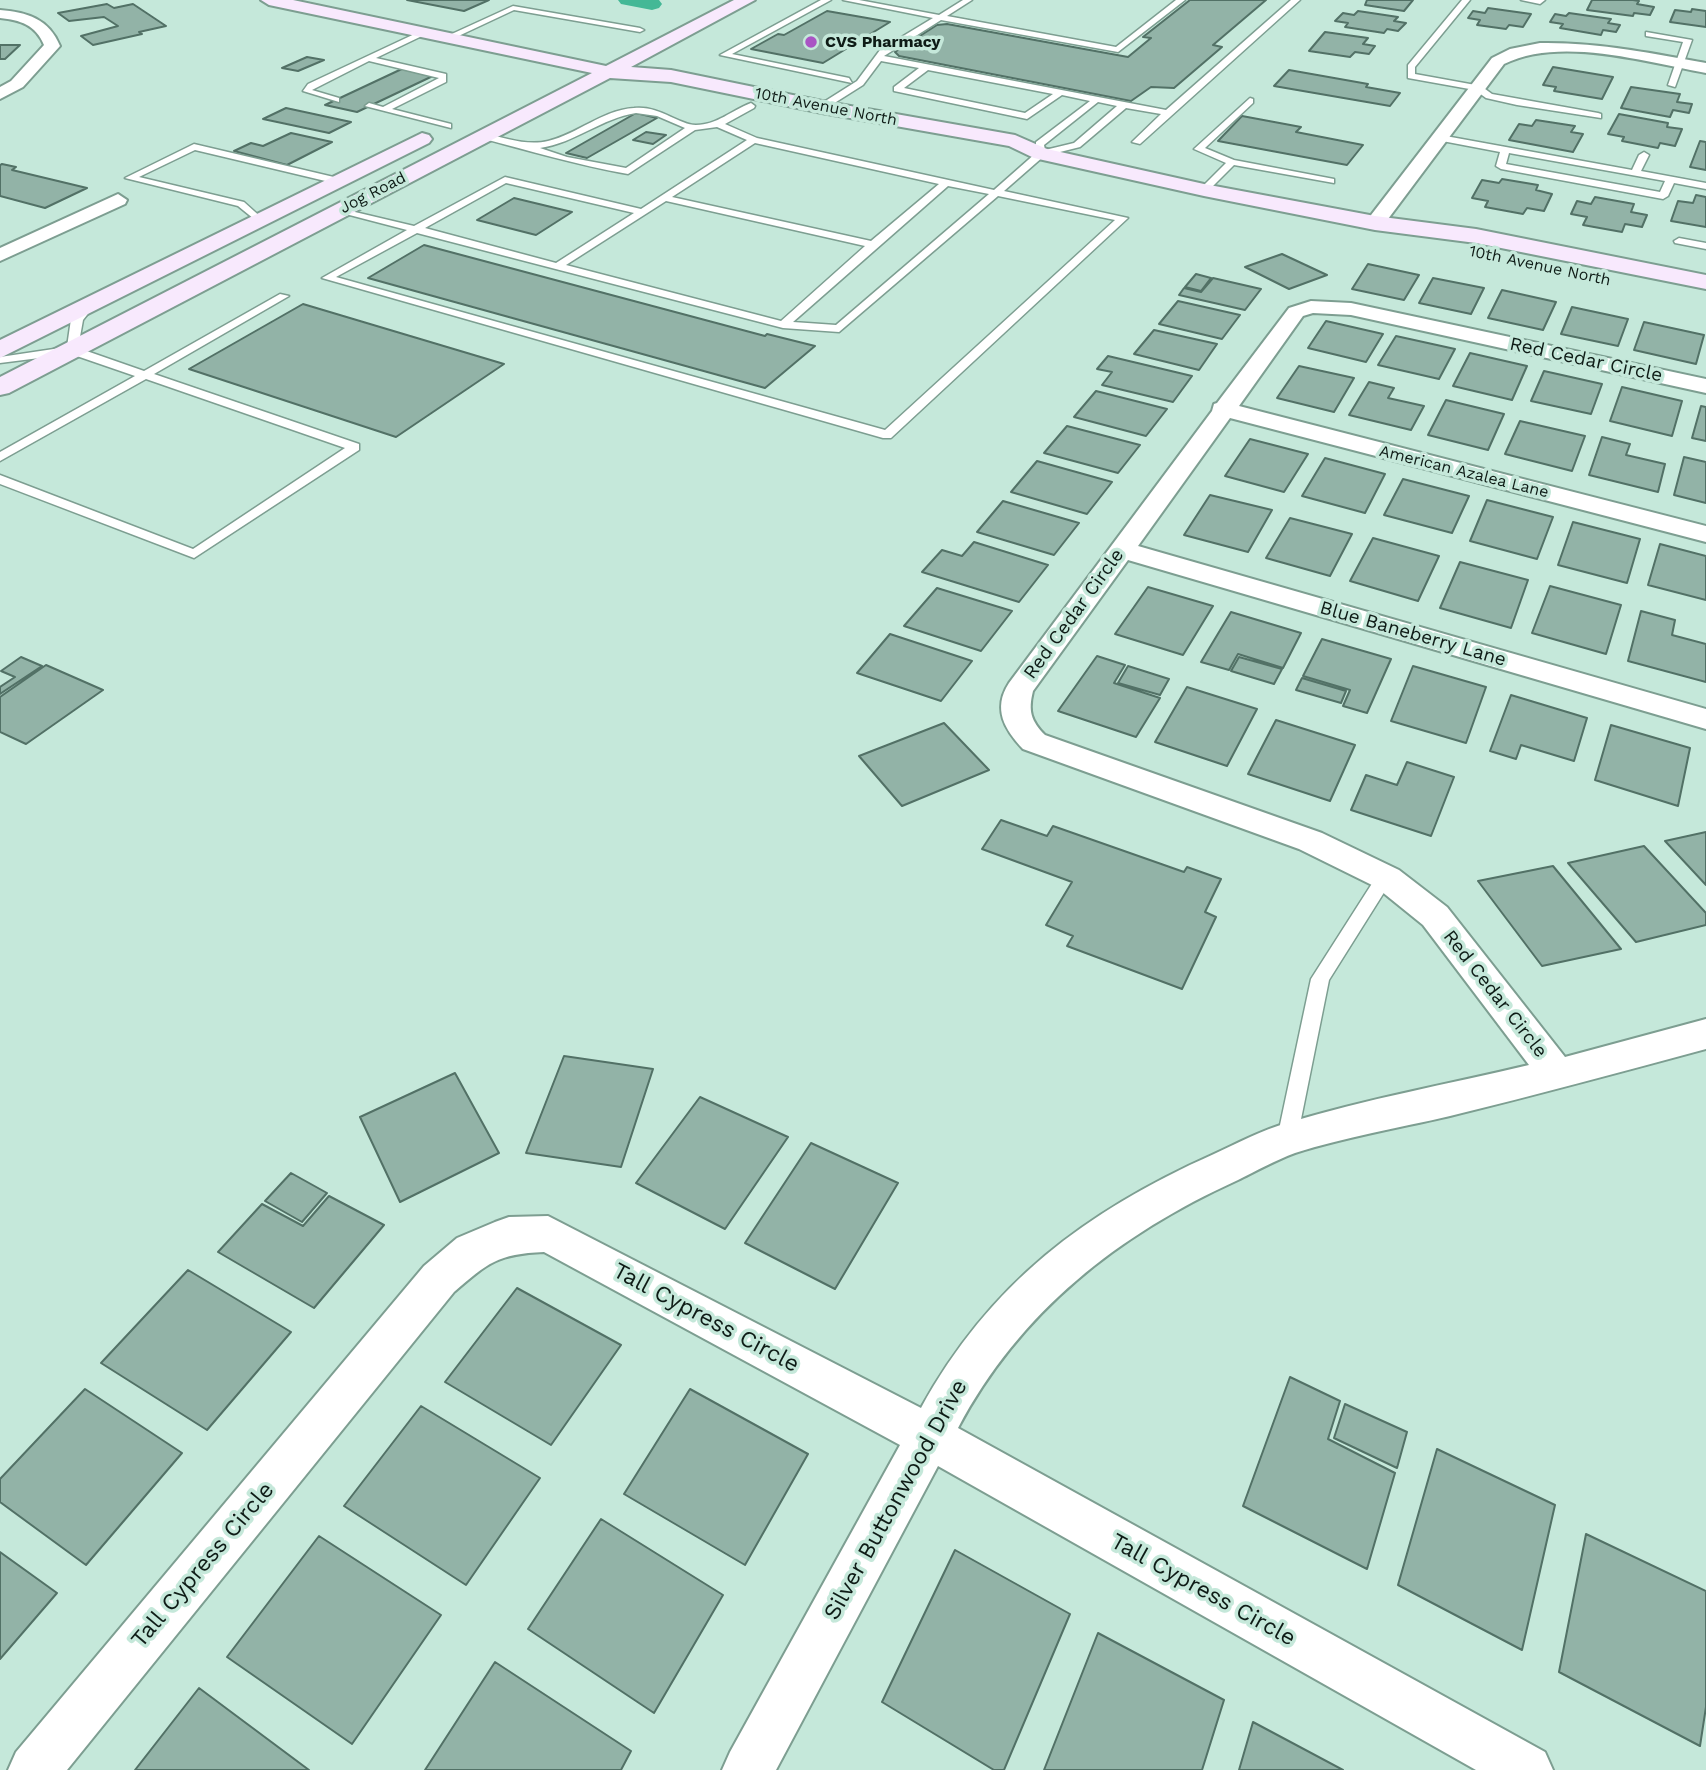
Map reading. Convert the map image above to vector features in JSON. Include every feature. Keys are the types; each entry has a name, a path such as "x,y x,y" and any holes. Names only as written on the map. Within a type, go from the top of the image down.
{"street":[{"name":"10th Avenue North","path":"270,0 609,71 671,76 814,106 1015,141 1041,154"},
{"name":"Jog Road","path":"0,387 747,0"},
{"path":"0,14 35,22 49,36 52,46 17,85 0,94"},
{"path":"537,81 646,27"},
{"path":"1375,223 1504,57 1532,48 1583,49 1706,68"},
{"name":"10th Avenue North","path":"609,71 640,83 751,106 1009,154 1041,154 1204,190 1375,223 1476,236 1706,282"},
{"name":"Jog Road","path":"1,351 470,114"},
{"path":"0,255 118,200"},
{"name":"10th Avenue North","path":"1375,223 1465,250 1706,301"},
{"name":"Red Cedar Circle","path":"1557,1074 1435,916 1412,894 1386,875 1326,846 1034,743 1018,726 1013,708 1019,690 1222,409 1296,312 1331,306 1706,386"},
{"name":"American Azalea Lane","path":"1222,409 1706,534"},
{"name":"Blue Baneberry Lane","path":"1121,549 1706,719"},
{"name":"Silver Buttonwood Drive","path":"748,1770 953,1393 1007,1320 1067,1261 1100,1236 1168,1193 1287,1139 1557,1074 1706,1034"},
{"name":"Tall Cypress Circle","path":"34,1770 439,1279 472,1251 509,1235 548,1234 928,1436 1527,1770"}],"lane":[{"path":"827,0 724,55 849,80"},
{"path":"847,0 1118,50 1181,0"},
{"path":"814,106 860,83 883,52 968,0"},
{"path":"1137,142 1296,0"},
{"path":"1466,0 1411,67 1411,76 1478,88 1498,98 1598,116"},
{"path":"1525,0 1541,0"},
{"path":"447,38 513,8 646,27"},
{"path":"336,100 307,91 311,86 421,33"},
{"path":"1649,34 1688,40 1672,85"},
{"path":"367,58 443,76 443,80 384,110"},
{"path":"879,58 1168,113"},
{"path":"926,67 897,89 1027,116 1060,93"},
{"path":"814,106 849,80 870,72"},
{"path":"1041,154 1039,144 1096,100"},
{"path":"1250,101 1199,149 1232,162 1331,181"},
{"path":"342,209 783,325 839,329 1041,154 1077,145 1124,105"},
{"path":"369,106 448,126"},
{"path":"484,136 530,146 577,162 628,171 692,128 718,124 751,106"},
{"path":"530,146 549,144 618,111 634,109 665,115 692,128"},
{"path":"642,212 505,180 327,278 887,435 1124,218 754,141 718,124"},
{"path":"1440,138 1706,186"},
{"path":"558,266 754,141"},
{"path":"259,220 241,204 130,178 194,147 338,181"},
{"path":"1505,150 1501,166 1663,196 1670,180"},
{"path":"1635,174 1644,155"},
{"path":"1204,190 1232,162"},
{"path":"783,325 946,183"},
{"path":"664,198 873,245"},
{"path":"1679,241 1706,246"},
{"path":"0,457 284,296"},
{"path":"72,350 77,319 88,306"},
{"path":"0,478 194,554 355,447 72,350 1,351"},
{"path":"1287,1139 1320,979 1386,875"}],"building":[{"path":"407,0 489,0 464,11"},
{"path":"1190,0 1266,0 1213,45 1222,47 1174,88 1151,87 1131,101 899,56 895,52 937,25 947,24 1128,57 1151,38 1143,37"},
{"path":"1367,0 1413,0 1404,11 1365,5"},
{"path":"1592,0 1633,0 1639,1 1637,4 1654,7 1650,15 1634,13 1633,16 1587,10"},
{"path":"107,4 114,8 133,4 166,26 93,45 81,36 118,26 104,17 69,21 58,13"},
{"path":"1488,8 1531,14 1523,27 1509,25 1506,29 1477,25 1480,20 1468,18 1473,11 1485,13"},
{"path":"1692,9 1706,11 1706,27 1670,22 1675,10 1691,12"},
{"name":"CVS Pharmacy","path":"827,11 890,22 823,63 751,49 778,34 784,35"},
{"path":"1358,11 1398,17 1394,21 1406,23 1398,31 1387,29 1384,33 1345,27 1348,23 1335,21 1343,13 1354,15"},
{"path":"1569,13 1611,19 1608,23 1620,25 1616,32 1603,30 1601,35 1560,28 1563,24 1550,22 1555,14 1566,16"},
{"path":"1325,32 1368,38 1363,44 1375,46 1369,54 1355,52 1350,57 1309,51"},
{"path":"0,45 20,45 5,59 0,59"},
{"path":"307,57 324,60 298,71 282,68"},
{"path":"406,67 437,74 357,112 325,105"},
{"path":"1553,67 1613,77 1602,99 1554,91 1556,87 1543,85"},
{"path":"1289,70 1368,84 1366,87 1400,93 1390,106 1274,86"},
{"path":"1631,87 1680,94 1677,102 1692,104 1689,113 1673,110 1670,117 1621,108"},
{"path":"286,108 351,122 329,133 263,119"},
{"path":"636,113 657,118 587,158 566,153"},
{"path":"1619,114 1668,123 1667,127 1682,129 1675,146 1660,143 1658,148 1622,141 1624,137 1608,134"},
{"path":"1242,116 1301,127 1296,132 1363,145 1347,165 1218,141"},
{"path":"1536,120 1575,126 1571,132 1583,134 1573,152 1509,140 1519,124 1532,126"},
{"path":"646,132 666,135 653,144 633,140"},
{"path":"291,133 332,142 287,165 234,151 251,143 263,146"},
{"path":"1700,141 1706,142 1706,170 1690,167"},
{"path":"2,164 16,167 12,170 87,188 45,208 0,196"},
{"path":"1502,179 1538,185 1536,190 1552,194 1544,211 1527,208 1523,214 1485,207 1488,201 1472,198 1482,180 1499,183"},
{"path":"1696,195 1706,197 1706,227 1671,221 1678,201 1693,203"},
{"path":"1595,197 1634,204 1631,212 1647,215 1642,227 1625,224 1622,232 1583,225 1587,217 1571,214 1577,201 1591,204"},
{"path":"514,198 572,212 536,235 477,220"},
{"path":"424,245 765,336 767,334 815,346 765,388 368,278"},
{"path":"1282,254 1327,275 1289,289 1245,267"},
{"path":"1368,264 1419,275 1404,300 1352,289"},
{"path":"1196,274 1211,278 1201,291 1185,287"},
{"path":"1213,278 1261,289 1245,310 1179,295 1184,288 1201,292"},
{"path":"1433,278 1484,288 1471,314 1419,303"},
{"path":"1502,290 1556,302 1543,330 1488,318"},
{"path":"1178,301 1240,315 1222,339 1159,324"},
{"path":"303,304 504,364 396,437 189,369"},
{"path":"1572,307 1628,319 1618,346 1561,334"},
{"path":"1326,321 1383,334 1366,362 1308,348"},
{"path":"1644,322 1704,335 1696,364 1634,350"},
{"path":"1154,330 1217,344 1199,370 1134,354"},
{"path":"1396,336 1455,349 1439,379 1378,365"},
{"path":"1470,353 1527,366 1512,400 1453,386"},
{"path":"1108,356 1192,376 1173,402 1102,385 1112,372 1097,369"},
{"path":"1299,366 1354,378 1334,412 1277,398"},
{"path":"1544,371 1602,384 1591,414 1531,401"},
{"path":"1369,382 1394,388 1388,398 1424,406 1411,430 1349,415"},
{"path":"1622,387 1682,401 1672,436 1610,421"},
{"path":"1096,391 1167,409 1146,436 1074,417"},
{"path":"1446,400 1504,414 1488,450 1428,435"},
{"path":"1701,406 1706,407 1706,441 1692,438"},
{"path":"1520,421 1585,436 1572,471 1505,454"},
{"path":"1067,426 1140,445 1118,473 1044,453"},
{"path":"1602,437 1630,444 1626,455 1665,464 1658,492 1589,475"},
{"path":"1250,439 1308,454 1284,492 1225,476"},
{"path":"1684,457 1706,462 1706,503 1674,495"},
{"path":"1325,458 1385,474 1365,513 1302,496"},
{"path":"1037,461 1112,482 1087,514 1011,492"},
{"path":"1403,479 1469,496 1452,533 1384,515"},
{"path":"1210,495 1272,510 1248,552 1184,535"},
{"path":"1487,500 1553,517 1537,559 1470,541"},
{"path":"1003,501 1079,523 1054,555 977,532"},
{"path":"1290,518 1352,534 1330,576 1266,558"},
{"path":"1573,522 1640,539 1627,583 1558,565"},
{"path":"1373,538 1439,556 1418,601 1350,581"},
{"path":"974,542 1048,565 1019,602 922,572 942,550 962,556"},
{"path":"1660,544 1706,556 1706,600 1648,585"},
{"path":"1460,562 1528,580 1511,628 1440,608"},
{"path":"1550,586 1621,605 1606,654 1532,633"},
{"path":"1148,587 1213,606 1183,655 1115,634"},
{"path":"937,588 1012,611 981,651 904,626"},
{"path":"1641,611 1675,620 1672,635 1706,644 1706,682 1628,661"},
{"path":"1231,612 1301,633 1283,668 1238,654 1229,670 1201,662"},
{"path":"890,634 972,661 941,701 857,673"},
{"path":"1322,639 1391,659 1367,713 1343,706 1350,690 1303,676"},
{"path":"1097,656 1125,665 1114,683 1160,698 1136,737 1058,711"},
{"path":"21,657 42,666 0,694 0,687 15,677 1,671"},
{"path":"1239,657 1282,669 1274,684 1231,671"},
{"path":"46,665 103,690 26,744 0,732 0,697"},
{"path":"1128,666 1169,679 1160,695 1118,683"},
{"path":"1413,666 1486,687 1466,743 1391,721"},
{"path":"1302,678 1346,691 1341,703 1296,690"},
{"path":"1187,687 1257,709 1227,766 1155,742"},
{"path":"1511,695 1587,718 1574,761 1521,745 1516,759 1490,751"},
{"path":"1276,720 1355,745 1330,801 1248,774"},
{"path":"944,723 989,770 902,806 859,756"},
{"path":"1611,725 1690,748 1678,806 1595,780"},
{"path":"1407,762 1454,777 1431,836 1351,810 1366,775 1397,785"},
{"path":"1001,820 1047,836 1053,826 1184,872 1187,867 1221,879 1205,912 1216,917 1182,989 1067,946 1073,936 1046,925 1072,882 982,849"},
{"path":"1706,832 1706,885 1665,841"},
{"path":"1644,846 1706,913 1706,925 1636,942 1568,863"},
{"path":"1553,866 1621,949 1542,966 1478,881"},
{"path":"564,1056 653,1069 621,1167 526,1153"},
{"path":"455,1073 499,1153 400,1202 360,1117"},
{"path":"700,1097 788,1137 725,1229 636,1183"},
{"path":"811,1143 898,1183 835,1289 745,1243"},
{"path":"291,1173 327,1193 302,1222 265,1201"},
{"path":"329,1196 384,1225 314,1308 218,1252 262,1204 303,1226"},
{"path":"188,1270 291,1332 207,1430 101,1363"},
{"path":"517,1288 621,1345 551,1445 445,1382"},
{"path":"1290,1377 1340,1401 1328,1439 1395,1473 1367,1569 1243,1506"},
{"path":"85,1389 182,1453 86,1565 0,1502 0,1479"},
{"path":"690,1389 808,1454 745,1565 624,1494"},
{"path":"1345,1404 1407,1432 1397,1468 1334,1438"},
{"path":"421,1406 540,1478 466,1585 344,1506"},
{"path":"1437,1449 1555,1505 1522,1650 1398,1585"},
{"path":"601,1519 723,1595 654,1713 528,1629"},
{"path":"1586,1534 1706,1591 1706,1707 1700,1746 1559,1672"},
{"path":"319,1536 441,1615 352,1744 227,1657"},
{"path":"955,1550 1070,1614 1004,1770 994,1770 882,1702"},
{"path":"0,1552 57,1593 0,1659"},
{"path":"1098,1633 1224,1700 1202,1770 1044,1770"},
{"path":"495,1662 631,1751 621,1770 425,1770"},
{"path":"199,1688 309,1770 135,1770"},
{"path":"1253,1722 1343,1770 1239,1770"}],"waterway":[{"path":"628,0 652,4"}],"place":[{"name":"CVS Pharmacy","path":"811,42"}]}
